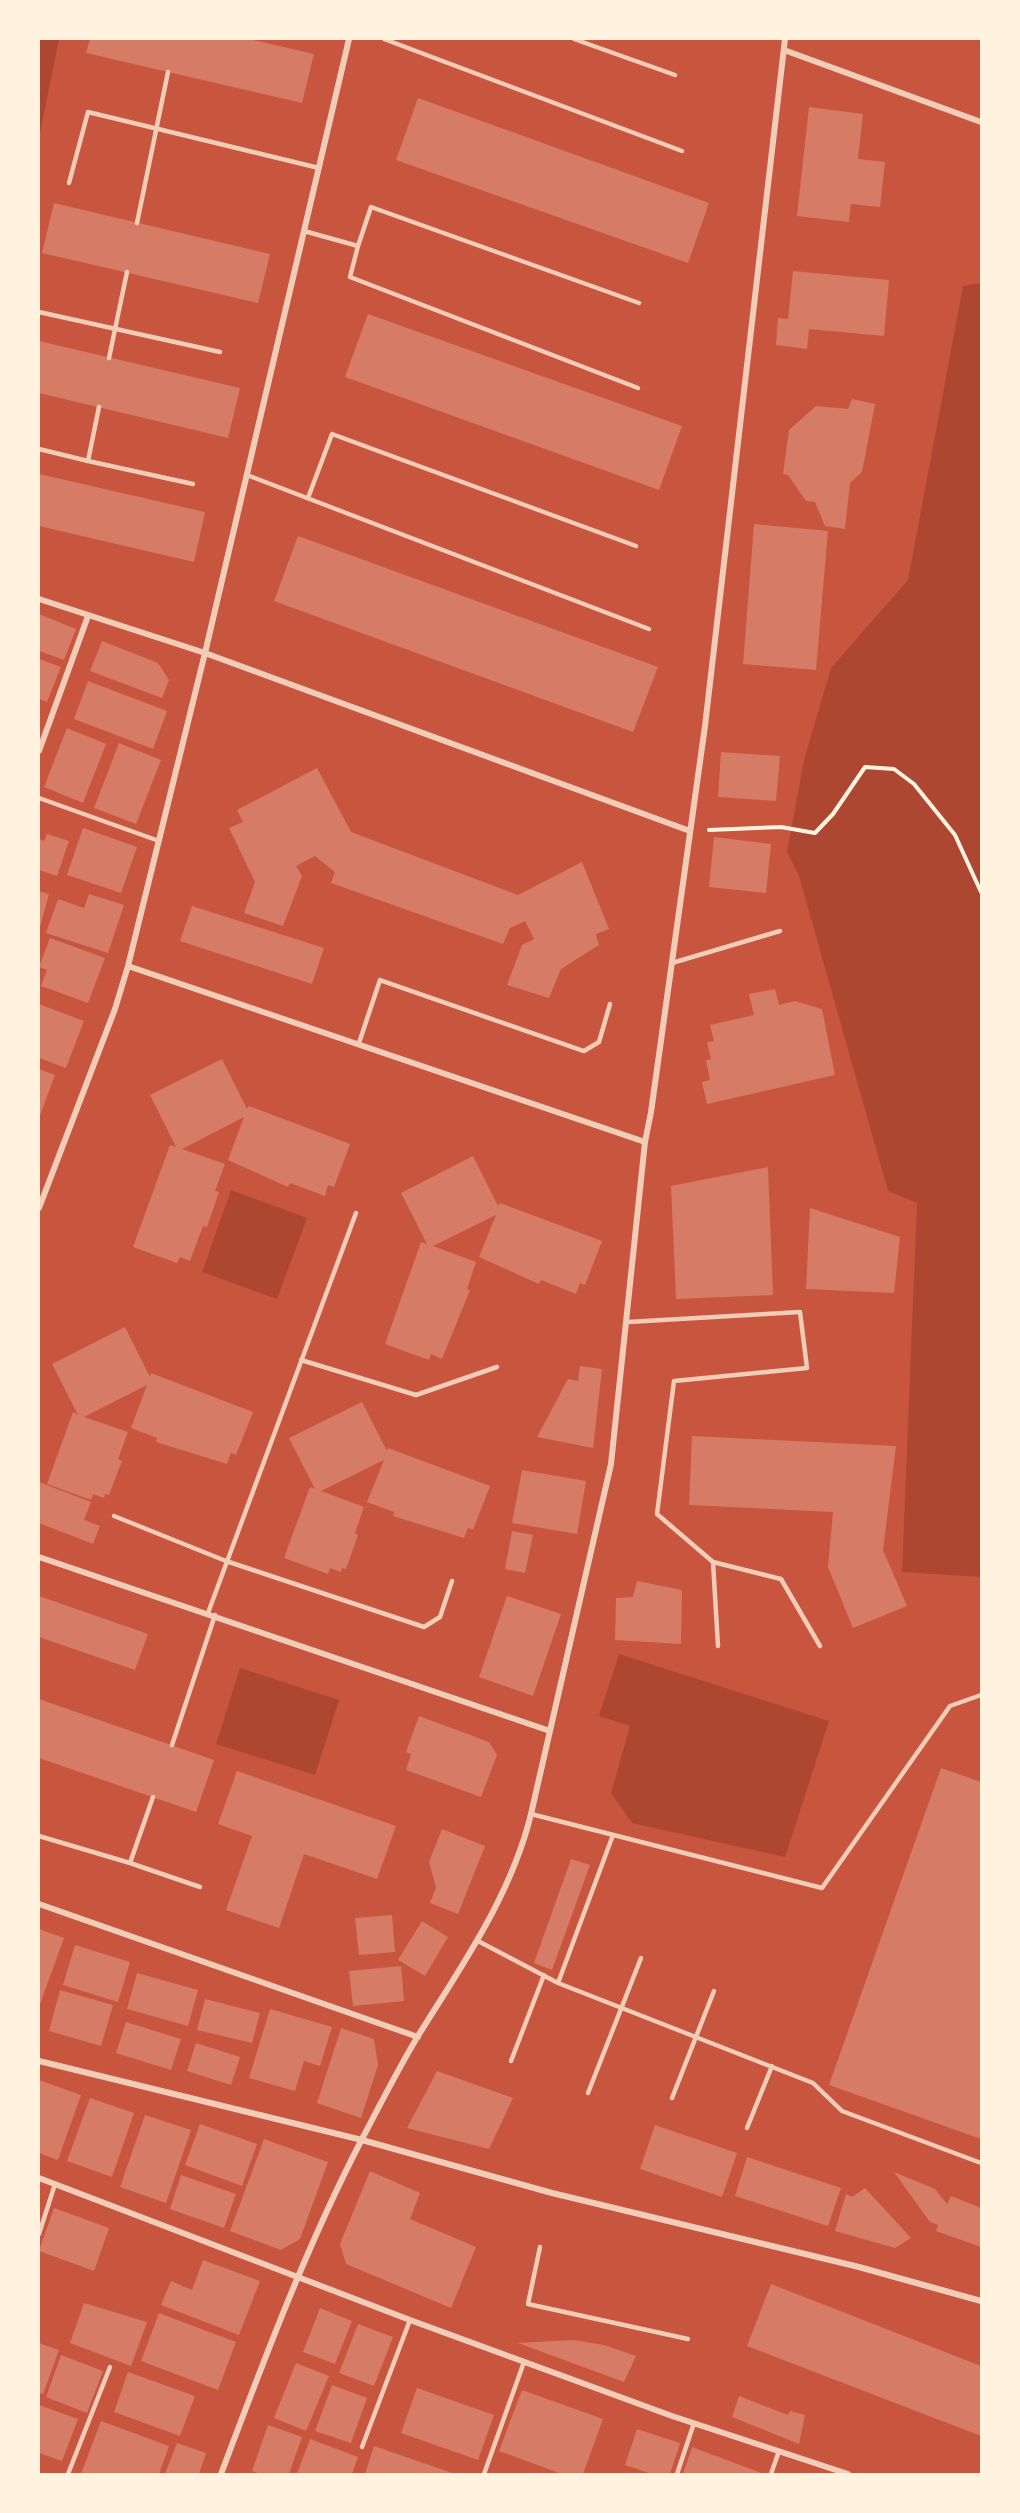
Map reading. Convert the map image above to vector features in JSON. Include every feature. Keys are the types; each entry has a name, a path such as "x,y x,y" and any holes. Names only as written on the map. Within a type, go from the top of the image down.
{"street":[{"path":"40,1206 115,1009 128,966 205,653 349,39"},
{"path":"222,2474 296,2278 362,2140 417,2037 478,1941 524,1846 611,1464 628,1322 645,1142 706,714 785,39"},
{"path":"784,50 981,122"},
{"path":"39,599 205,653 690,831"},
{"path":"39,751 88,616"},
{"path":"128,966 645,1142"},
{"path":"39,1557 550,1731"},
{"path":"39,1904 417,2037"},
{"path":"39,2061 362,2140 552,2193 859,2267 981,2301"},
{"path":"39,2178 296,2278 524,2362 694,2423 848,2474"}],"lane":[{"path":"384,39 682,151"},
{"path":"399,45 402,39"},
{"path":"574,39 675,75"},
{"path":"137,223 168,72"},
{"path":"69,183 88,112 319,168"},
{"path":"638,388 350,277 371,207 639,303"},
{"path":"304,231 358,246"},
{"path":"109,358 127,272"},
{"path":"39,312 220,352"},
{"path":"88,461 99,407"},
{"path":"308,498 332,434 636,546"},
{"path":"39,449 193,484"},
{"path":"247,475 649,629"},
{"path":"39,798 159,841"},
{"path":"672,963 780,931"},
{"path":"359,1043 380,980 584,1051 599,1042 610,1004"},
{"path":"172,1745 226,1561 356,1213"},
{"path":"628,1322 801,1312 807,1368 674,1381 657,1514 714,1562 781,1579 820,1646"},
{"path":"301,1360 416,1395 497,1367"},
{"path":"114,1516 226,1561 424,1627 440,1617 452,1581"},
{"path":"714,1562 718,1646"},
{"path":"531,1814 822,1888 950,1706 981,1695"},
{"path":"130,1863 153,1797"},
{"path":"39,1836 200,1887"},
{"path":"558,1983 614,1836"},
{"path":"478,1941 558,1983 813,2083 842,2111 981,2163"},
{"path":"588,2093 641,1958"},
{"path":"511,2061 544,1975"},
{"path":"672,2098 714,1991"},
{"path":"747,2127 772,2066"},
{"path":"39,2234 55,2184"},
{"path":"540,2247 528,2304 688,2339"},
{"path":"362,2447 410,2320"},
{"path":"484,2474 524,2362"},
{"path":"68,2474 110,2367"},
{"path":"676,2474 694,2423"},
{"path":"771,2474 779,2451"}],"path":[{"path":"690,831 781,827 815,832 833,814 865,767 894,769 914,784 955,835 981,892"}],"shaded area":[{"path":"39,39 59,39 39,138"},
{"path":"981,283 981,1577 902,1572 917,1203 888,1191 799,876 787,852 804,760 831,668 908,580 963,286"},
{"path":"231,1190 307,1218 277,1299 202,1272"},
{"path":"619,1654 829,1721 785,1857 632,1823 611,1793 630,1726 599,1716"},
{"path":"240,1668 339,1700 315,1775 216,1744"}],"building":[{"path":"90,39 249,39 314,54 302,103 86,53"},
{"path":"418,98 709,203 688,263 396,160"},
{"path":"809,107 863,114 858,159 885,162 880,207 851,204 849,222 797,216"},
{"path":"54,203 270,254 258,303 42,253"},
{"path":"793,271 889,280 884,336 809,329 807,349 776,345 778,318 788,319"},
{"path":"368,314 682,426 659,490 345,377"},
{"path":"39,341 240,388 228,438 39,393"},
{"path":"852,399 875,404 862,472 850,483 845,529 825,526 815,502 806,501 788,475 783,474 789,430 816,406 848,409"},
{"path":"39,474 205,512 194,562 39,526"},
{"path":"754,524 828,531 816,670 743,664"},
{"path":"298,536 658,667 633,732 274,601"},
{"path":"39,614 76,629 64,660 39,651"},
{"path":"102,641 158,663 169,680 162,698 90,671"},
{"path":"39,659 61,667 47,702 39,699"},
{"path":"88,681 167,711 153,749 74,719"},
{"path":"67,728 106,744 83,803 44,787"},
{"path":"119,743 161,760 136,824 94,808"},
{"path":"721,752 780,756 776,801 718,797"},
{"path":"317,768 351,832 518,895 582,862 609,929 596,934 599,945 561,969 549,998 507,985 522,945 534,939 525,921 510,928 503,944 331,883 335,872 315,856 296,866 302,876 283,926 244,913 255,882 229,828 243,822 237,810"},
{"path":"83,828 137,847 121,893 67,875"},
{"path":"47,834 69,841 57,876 39,870 39,839 44,841"},
{"path":"714,837 771,844 766,893 709,887"},
{"path":"39,891 49,894 40,927 39,926"},
{"path":"89,894 124,905 108,953 46,933 58,899 84,908"},
{"path":"192,906 324,948 312,984 180,941"},
{"path":"50,938 105,958 88,1003 41,986 47,970 39,967"},
{"path":"775,989 779,1005 795,1001 822,1009 835,1075 707,1104 702,1082 710,1080 706,1060 711,1059 707,1042 714,1041 710,1025 754,1015 749,994"},
{"path":"39,1004 84,1021 66,1068 39,1058"},
{"path":"222,1059 247,1109 249,1106 350,1144 334,1187 328,1185 325,1196 290,1183 288,1187 228,1160 244,1117 182,1149 225,1164 215,1191 219,1192 207,1227 203,1226 190,1261 180,1257 177,1263 133,1247 170,1145 176,1147 150,1095"},
{"path":"39,1069 55,1075 39,1118"},
{"path":"473,1156 498,1206 500,1203 602,1241 585,1285 580,1283 576,1294 541,1280 539,1284 479,1257 496,1215 433,1246 476,1262 467,1289 470,1290 442,1359 431,1354 429,1360 385,1344 421,1242 427,1244 401,1193"},
{"path":"768,1167 773,1295 676,1299 671,1186"},
{"path":"810,1208 900,1237 894,1293 806,1289"},
{"path":"125,1327 150,1377 151,1373 253,1412 236,1455 231,1453 227,1464 156,1442 157,1438 131,1428 147,1385 84,1417 128,1432 118,1459 122,1461 109,1495 105,1494 104,1498 93,1494 91,1500 47,1484 73,1412 78,1415 52,1364"},
{"path":"580,1366 602,1369 593,1448 537,1437 568,1379 578,1381"},
{"path":"362,1402 387,1451 388,1448 490,1486 473,1530 468,1528 464,1538 393,1516 394,1512 367,1502 384,1460 321,1491 364,1507 355,1533 358,1535 346,1569 342,1568 341,1572 330,1568 328,1574 284,1558 310,1487 315,1489 289,1438"},
{"path":"692,1436 896,1446 883,1550 907,1606 853,1628 828,1567 833,1512 689,1505"},
{"path":"522,1470 586,1481 577,1534 512,1523"},
{"path":"39,1482 91,1502 84,1520 100,1526 93,1544 39,1523"},
{"path":"512,1531 533,1535 525,1573 505,1569"},
{"path":"637,1581 682,1590 681,1644 615,1640 616,1598 633,1597"},
{"path":"39,1596 148,1634 135,1670 39,1637"},
{"path":"507,1596 561,1614 533,1696 479,1677"},
{"path":"39,1699 214,1760 196,1812 39,1758"},
{"path":"419,1716 489,1742 497,1755 481,1797 406,1770 411,1754 406,1752"},
{"path":"941,1768 981,1782 981,2139 829,2085"},
{"path":"237,1771 396,1826 377,1879 304,1854 279,1928 226,1910 252,1836 218,1824"},
{"path":"442,1829 485,1846 458,1914 430,1903 436,1887 429,1862"},
{"path":"571,1859 590,1865 552,1970 534,1963"},
{"path":"392,1915 395,1952 359,1955 355,1918"},
{"path":"422,1921 448,1937 425,1976 398,1960"},
{"path":"39,1929 64,1938 39,2007"},
{"path":"75,1945 130,1962 118,2002 63,1985"},
{"path":"401,1966 404,2001 353,2006 349,1971"},
{"path":"137,1973 198,1990 188,2026 127,2009"},
{"path":"60,1990 113,2005 101,2046 49,2031"},
{"path":"205,1999 260,2013 252,2043 197,2030"},
{"path":"270,2009 332,2027 320,2066 304,2061 295,2091 249,2078"},
{"path":"126,2022 181,2039 171,2070 116,2053"},
{"path":"341,2028 374,2039 378,2065 361,2118 317,2103"},
{"path":"196,2043 240,2057 231,2085 187,2071"},
{"path":"437,2071 513,2098 489,2149 407,2128"},
{"path":"39,2080 81,2095 58,2160 39,2153"},
{"path":"90,2098 134,2113 112,2177 67,2161"},
{"path":"145,2115 191,2130 166,2203 120,2187"},
{"path":"200,2124 257,2144 242,2186 185,2165"},
{"path":"655,2125 737,2153 722,2197 640,2169"},
{"path":"264,2139 328,2162 300,2239 281,2250 230,2231"},
{"path":"747,2157 841,2188 828,2226 735,2196"},
{"path":"370,2171 420,2193 410,2219 476,2247 451,2308 346,2264 340,2244"},
{"path":"894,2172 935,2189 947,2204 951,2196 981,2208 981,2247 936,2231 938,2225 930,2222"},
{"path":"181,2175 236,2194 224,2228 170,2209"},
{"path":"865,2188 911,2238 895,2248 835,2231 846,2194 852,2197"},
{"path":"54,2208 109,2228 94,2271 39,2251"},
{"path":"203,2260 260,2281 239,2335 161,2305 171,2281 192,2290"},
{"path":"771,2284 981,2366 981,2436 747,2346"},
{"path":"84,2303 147,2322 131,2366 70,2343"},
{"path":"320,2308 352,2321 335,2364 303,2352"},
{"path":"159,2313 236,2342 218,2390 141,2361"},
{"path":"358,2324 393,2337 374,2386 339,2373"},
{"path":"574,2340 604,2345 636,2356 624,2382 518,2343"},
{"path":"39,2343 59,2350 43,2394 39,2393"},
{"path":"61,2355 103,2371 87,2413 46,2397"},
{"path":"296,2363 329,2376 306,2431 274,2418"},
{"path":"128,2372 195,2396 180,2436 114,2412"},
{"path":"332,2385 367,2398 351,2443 315,2431"},
{"path":"417,2388 494,2415 478,2460 401,2433"},
{"path":"522,2390 603,2419 583,2474 562,2474 499,2451"},
{"path":"739,2396 788,2415 790,2411 805,2415 799,2444 732,2417"},
{"path":"39,2405 78,2419 62,2461 39,2453"},
{"path":"101,2421 169,2446 159,2474 81,2474"},
{"path":"268,2425 302,2437 289,2474 261,2474 252,2471"},
{"path":"637,2429 680,2443 670,2474 652,2474 625,2465"},
{"path":"310,2439 358,2457 352,2474 297,2474"},
{"path":"177,2443 206,2453 199,2474 165,2474"},
{"path":"374,2446 455,2474 365,2474"},
{"path":"692,2447 764,2474 683,2474"}]}
